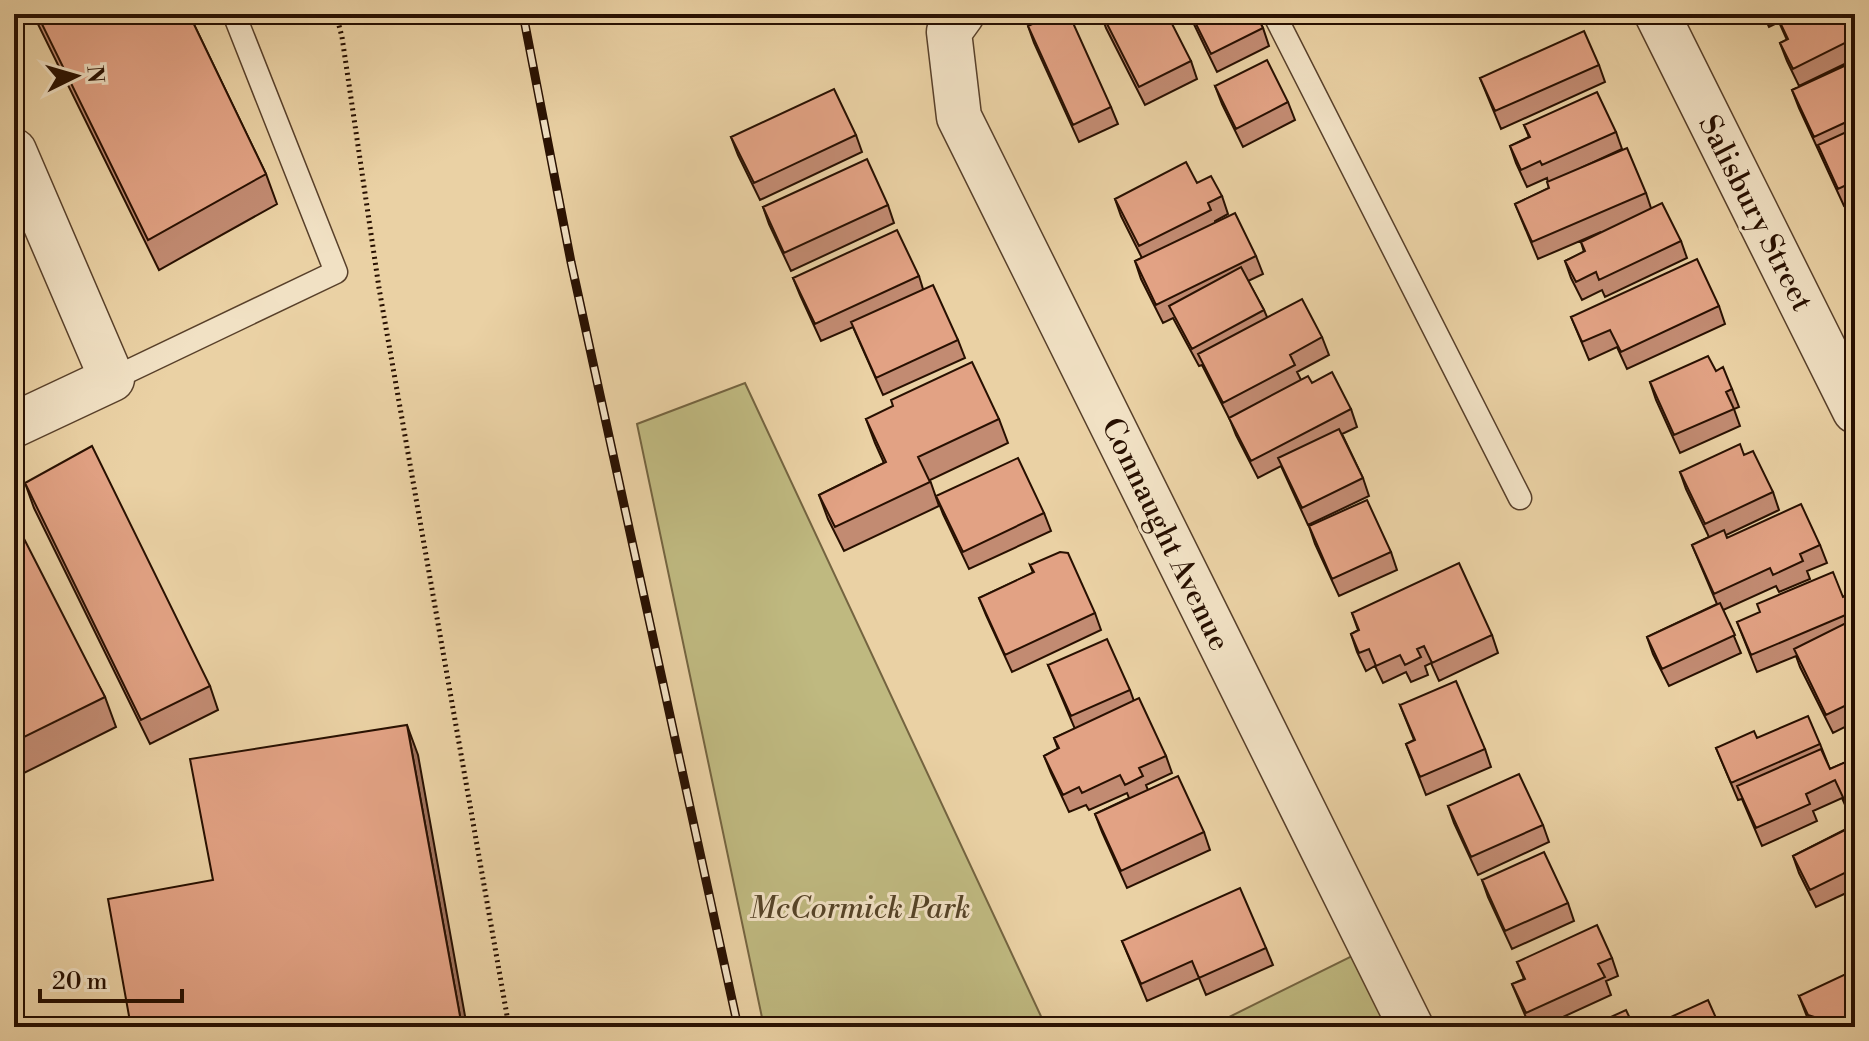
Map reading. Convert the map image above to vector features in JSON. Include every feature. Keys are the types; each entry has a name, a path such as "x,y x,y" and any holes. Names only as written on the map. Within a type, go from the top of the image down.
{"street":[{"name":"Salisbury Street","path":"1657,14 1855,411"},
{"name":"Connaught Avenue","path":"955,23 959,117 1411,1027"},
{"path":"14,151 112,379 14,425"}],"lane":[{"path":"112,379 336,272 234,14"},
{"path":"1274,14 1520,498"}],"path":[{"path":"337,14 381,304 509,1027"},
{"path":"936,1027 943,1027"}],"green space":[{"name":"McCormick Park","path":"745,383 1046,1027 764,1027 637,424"},
{"path":"1354,955 1384,1018 1368,1027 1209,1027"}],"building":[{"path":"37,14 189,14 266,174 148,240"},
{"path":"1053,14 1069,14 1111,107 1073,125 1028,26"},
{"path":"1102,14 1167,14 1191,61 1139,87"},
{"path":"1191,14 1256,14 1263,28 1211,54"},
{"path":"1776,14 1855,14 1855,38 1793,69 1780,43 1788,39"},
{"path":"1584,31 1599,65 1495,111 1480,78"},
{"path":"1267,60 1288,102 1236,129 1215,86"},
{"path":"1855,61 1855,118 1814,137 1792,90"},
{"path":"834,89 856,135 754,183 731,137"},
{"path":"1597,92 1616,132 1542,165 1540,161 1521,170 1510,146 1530,137 1524,125"},
{"path":"1855,128 1855,181 1838,189 1818,145"},
{"path":"1627,148 1646,193 1532,242 1515,204 1549,188 1547,182"},
{"path":"867,159 888,205 784,253 763,207"},
{"path":"1186,162 1197,183 1211,176 1222,196 1208,203 1211,210 1139,246 1115,199"},
{"path":"1662,203 1681,241 1599,280 1596,272 1576,282 1565,261 1585,251 1581,242"},
{"path":"1235,213 1256,256 1156,305 1135,261"},
{"path":"897,230 919,276 815,324 793,278"},
{"path":"1697,259 1719,306 1621,352 1610,330 1582,342 1571,317"},
{"path":"1241,267 1264,310 1192,349 1169,306"},
{"path":"933,285 958,340 876,378 851,322"},
{"path":"1302,299 1322,337 1290,355 1295,365 1223,403 1198,354"},
{"path":"1708,356 1716,371 1723,367 1732,389 1726,392 1734,409 1674,435 1650,382"},
{"path":"972,362 999,419 918,457 930,482 835,527 819,495 886,462 866,419 893,406 891,400"},
{"path":"1332,372 1351,409 1251,461 1229,418 1308,376 1312,383"},
{"path":"1339,429 1363,478 1302,508 1278,458"},
{"path":"1740,444 1744,455 1753,451 1773,492 1705,524 1680,472"},
{"path":"92,446 210,686 141,720 25,483"},
{"path":"1018,458 1044,513 963,552 936,496"},
{"path":"1367,500 1391,552 1332,579 1309,526"},
{"path":"1801,504 1820,545 1800,554 1803,561 1773,575 1770,568 1714,594 1692,545 1724,530 1727,538"},
{"path":"18,527 105,697 14,742 14,530"},
{"path":"1060,552 1068,553 1095,613 1005,655 979,598 1034,572 1030,565"},
{"path":"1459,563 1492,635 1432,663 1424,646 1417,649 1421,657 1405,665 1400,655 1376,666 1369,649 1359,653 1351,634 1359,630 1352,613"},
{"path":"1833,572 1843,597 1855,592 1855,611 1751,655 1737,622 1760,612 1757,604"},
{"path":"1720,603 1735,635 1662,669 1647,637"},
{"path":"1850,621 1855,630 1855,701 1826,715 1794,649"},
{"path":"1107,639 1130,690 1071,716 1048,665"},
{"path":"1456,681 1485,749 1420,777 1406,744 1415,740 1400,705"},
{"path":"1139,698 1166,756 1139,768 1143,776 1125,785 1120,775 1082,793 1079,787 1063,795 1044,756 1059,748 1054,738"},
{"path":"1808,716 1820,744 1731,783 1716,748 1754,731 1757,738"},
{"path":"407,725 462,1027 131,1027 108,899 213,880 190,759"},
{"path":"1821,749 1830,769 1855,758 1855,823 1835,780 1806,794 1810,804 1756,828 1737,786"},
{"path":"1519,774 1543,825 1471,857 1448,806"},
{"path":"1178,776 1204,832 1121,871 1095,814"},
{"path":"1855,825 1855,868 1810,890 1793,856"},
{"path":"1544,852 1568,903 1505,931 1482,880"},
{"path":"1240,888 1266,948 1199,978 1192,961 1141,984 1122,941"},
{"path":"1597,925 1612,958 1598,964 1605,977 1526,1013 1512,984 1525,979 1517,962"},
{"path":"1848,973 1855,987 1855,1027 1827,1027 1824,1020 1808,1015 1799,996"},
{"path":"1708,1000 1720,1027 1649,1027"},
{"path":"1626,1010 1634,1027 1589,1027"}],"railway":[{"path":"523,14 571,262 738,1027"}]}
